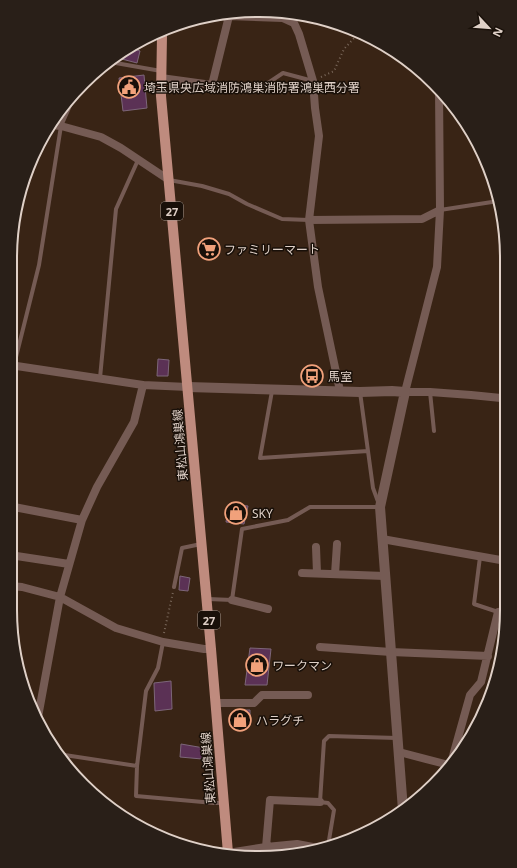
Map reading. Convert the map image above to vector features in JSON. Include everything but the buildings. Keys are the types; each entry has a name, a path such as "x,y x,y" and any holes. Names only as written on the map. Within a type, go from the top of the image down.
{"main road":[{"name":"東松山鴻巣線","path":"162,37 161,96 207,599 228,849"}],"street":[{"path":"161,75 212,85 228,19"},
{"path":"284,19 294,23 299,34 313,81 319,136 309,220 318,287 340,391"},
{"path":"403,803 380,507 405,392 437,266 440,210 439,98"},
{"path":"57,126 101,137 121,148 169,180"},
{"path":"309,220 422,219 440,210"},
{"path":"17,366 143,385 360,392 430,392 500,397"},
{"path":"39,710 60,597 82,520 97,487 134,422 143,385"},
{"path":"17,508 82,520"},
{"path":"382,539 500,559"},
{"path":"335,574 337,544"},
{"path":"316,547 317,574"},
{"path":"17,556 69,564"},
{"path":"302,573 385,576"},
{"path":"17,587 60,597 116,628 163,642 211,649"},
{"path":"232,600 268,609"},
{"path":"454,751 470,695 481,682 498,612"},
{"path":"320,647 488,656"},
{"path":"216,703 254,703 262,695 308,695"},
{"path":"399,752 444,764"},
{"path":"266,847 270,800 320,802"},
{"path":"291,849 297,844 307,846"},
{"path":"246,850 266,847 290,849"}],"lane":[{"path":"116,64 161,75"},
{"path":"212,85 256,91 283,73 313,81"},
{"path":"17,346 39,265 61,126 70,108"},
{"path":"100,379 116,209 138,160"},
{"path":"169,180 202,186 229,194 282,219 309,220"},
{"path":"440,210 493,202"},
{"path":"272,389 260,458 368,451"},
{"path":"207,599 232,600 242,529 288,520 310,507 380,507 373,488 360,392"},
{"path":"430,392 434,431"},
{"path":"174,587 182,548 202,544"},
{"path":"480,556 474,604 498,612"},
{"path":"163,642 158,668 146,691 137,766 136,796 223,803"},
{"path":"329,840 334,810 328,803 320,802 324,741 329,736 398,738"},
{"path":"66,755 137,766"}],"path":[{"path":"313,81 334,70 344,49 354,37"},
{"path":"163,642 174,587"}],"place":[{"name":"埼玉県央広域消防鴻巣消防署鴻巣西分署","path":"129,87"},
{"name":"ファミリーマート","path":"209,249"},
{"name":"馬室","path":"312,376"},
{"name":"SKY","path":"236,513"},
{"name":"ワークマン","path":"257,665"},
{"name":"ハラグチ","path":"240,720"}]}
